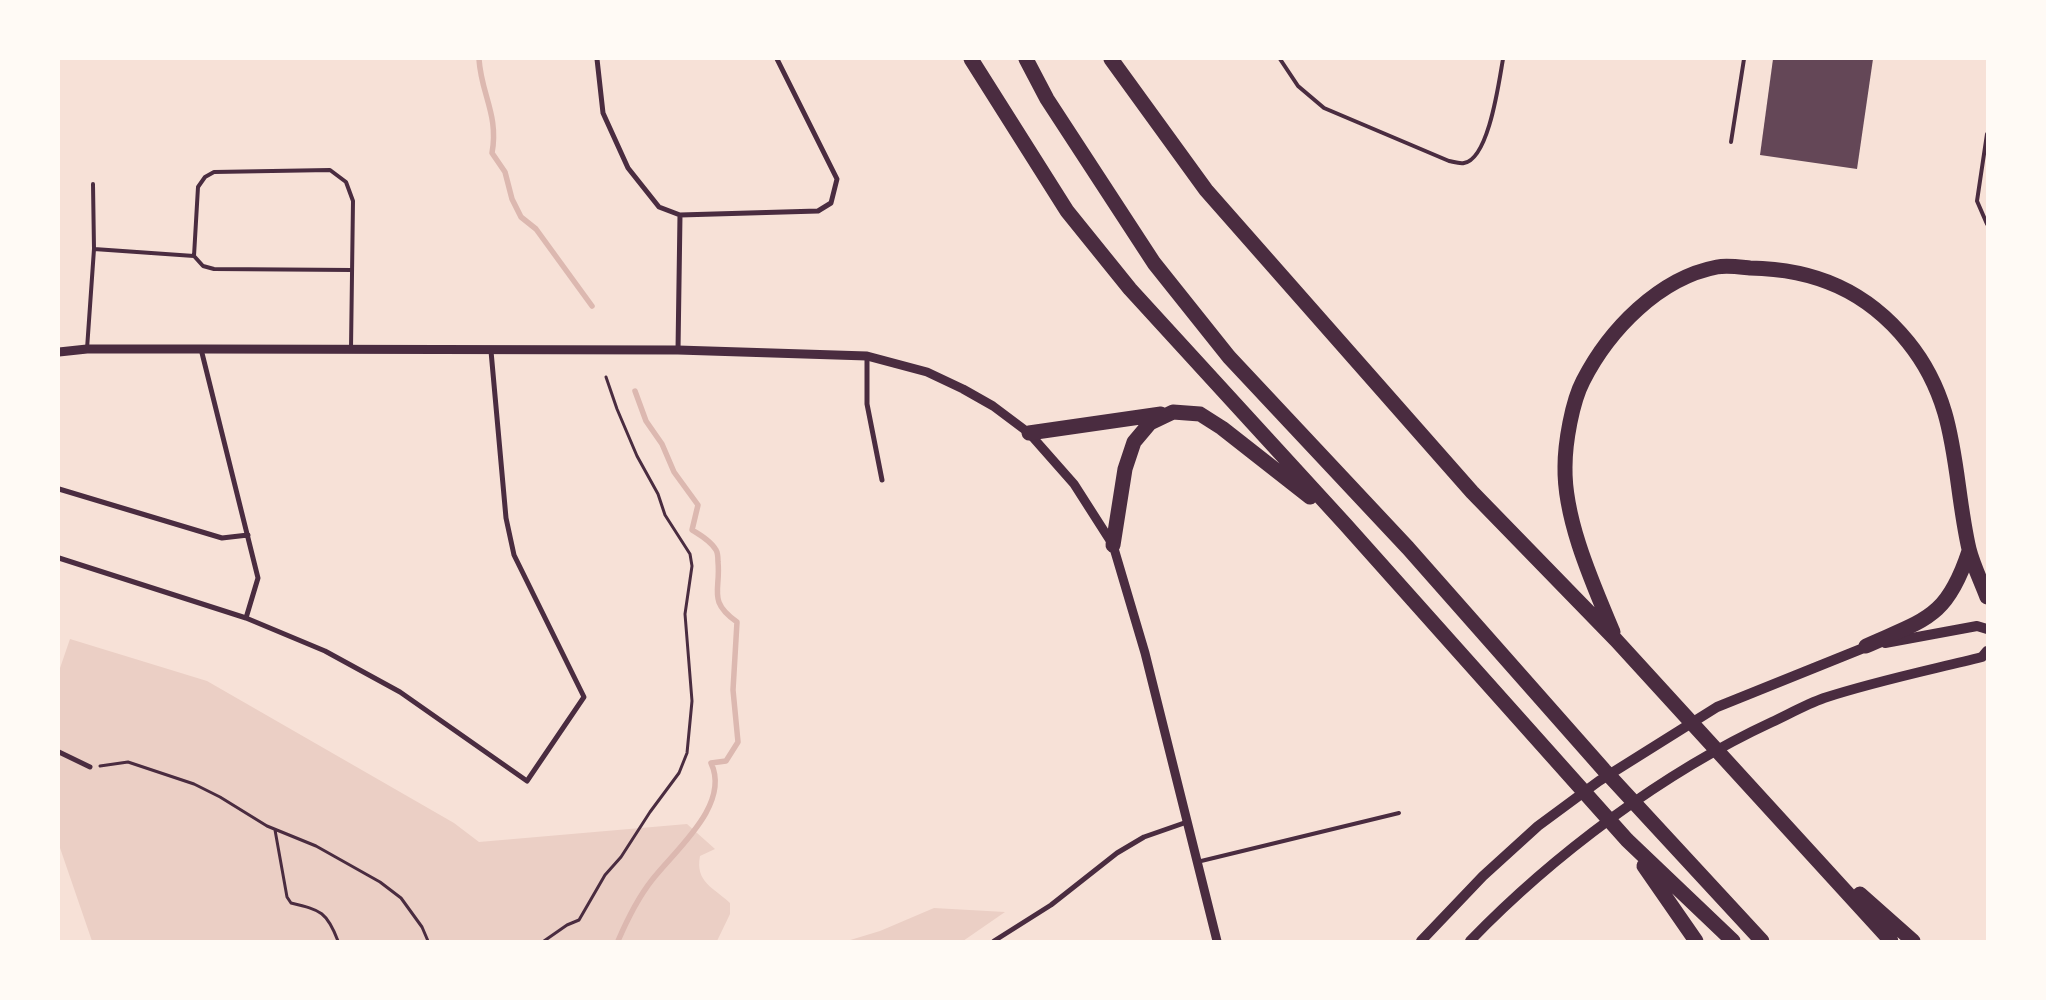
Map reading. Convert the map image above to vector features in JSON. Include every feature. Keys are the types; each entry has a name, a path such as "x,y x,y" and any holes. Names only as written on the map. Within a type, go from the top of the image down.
{"highway":[{"path":"1026,59 1047,99 1154,263 1228,357 1408,548 1604,770 1762,941"},
{"path":"1111,59 1206,190 1472,492 1616,640 1891,941"},
{"path":"973,62 1067,211 1130,289 1344,524 1626,840 1733,941"},
{"path":"1616,640 1582,558 1569,501 1565,468 1571,423 1582,382 1614,334 1644,303 1678,280 1718,267 1761,268 1800,273 1833,283 1859,296 1908,341 1929,371 1948,417 1969,551 1987,597"},
{"path":"1029,433 1174,412 1200,414 1222,428 1344,524"},
{"path":"1113,545 1125,469 1134,442 1150,423 1174,412"},
{"path":"1866,646 1926,619 1941,608 1955,588 1969,551"},
{"path":"1626,840 1696,941"},
{"path":"1807,848 1913,941"}],"main road":[{"path":"1421,941 1483,876 1538,826 1599,781 1717,707 1866,646 1977,626 1987,629"},
{"path":"1470,941 1506,904 1565,854 1671,777 1741,736 1823,698 1982,657 1987,651"}],"street":[{"path":"597,59 602,113 628,168 659,207 680,214 818,211 831,203 837,179 777,59"},
{"path":"678,350 680,214"},
{"path":"59,352 86,349 678,350 867,356 927,372 993,406 1029,433 1074,484 1113,545 1145,653 1217,941"},
{"path":"201,349 258,578 246,618"},
{"path":"59,558 246,618 326,651 400,692 527,781 584,697 514,555 506,518 491,351"},
{"path":"867,356 867,404 882,480"},
{"path":"59,489 222,538 248,535"},
{"path":"59,752 90,767"},
{"path":"994,941 1051,905 1117,854 1144,838 1187,822"}],"lane":[{"path":"1280,59 1298,86 1324,108 1449,161 1465,163 1476,157 1485,143 1503,59"},
{"path":"1731,142 1744,59"},
{"path":"1987,134 1977,201 1987,224"},
{"path":"194,256 198,187 205,177 214,172 330,170 346,182 353,201 351,350"},
{"path":"86,349 94,249 93,184"},
{"path":"94,249 194,256 203,266 214,268 352,270"},
{"path":"1197,862 1399,813"}],"path":[{"path":"544,941 567,925 579,920 605,875 621,857 650,812 679,773 687,752 692,702 685,614 692,566 690,554 665,515 658,494 637,456 606,377"},
{"path":"90,767 128,762 194,784 275,829 316,846 380,882 401,898 422,927 428,941"},
{"path":"275,829 287,897 291,903 314,908 322,912 332,924 338,941"}],"shaded area":[{"path":"70,639 207,681 454,823 479,842 687,824 715,849 700,856 700,872 707,883 730,903 730,914 717,941 92,941 59,845 59,671"},
{"path":"934,908 1005,912 963,941 847,941 880,931"}],"building":[{"path":"1773,59 1873,59 1857,169 1760,155"}],"waterway":[{"path":"479,59 480,72 493,127 492,153 505,172 512,199 521,217 536,229 592,306"},
{"path":"618,941 647,887 698,826 707,811 713,795 715,779 711,763 726,761 738,742 733,690 737,622 722,608 717,595 717,553 708,541 692,530 698,505 674,472 662,444 646,421 635,391"}]}
